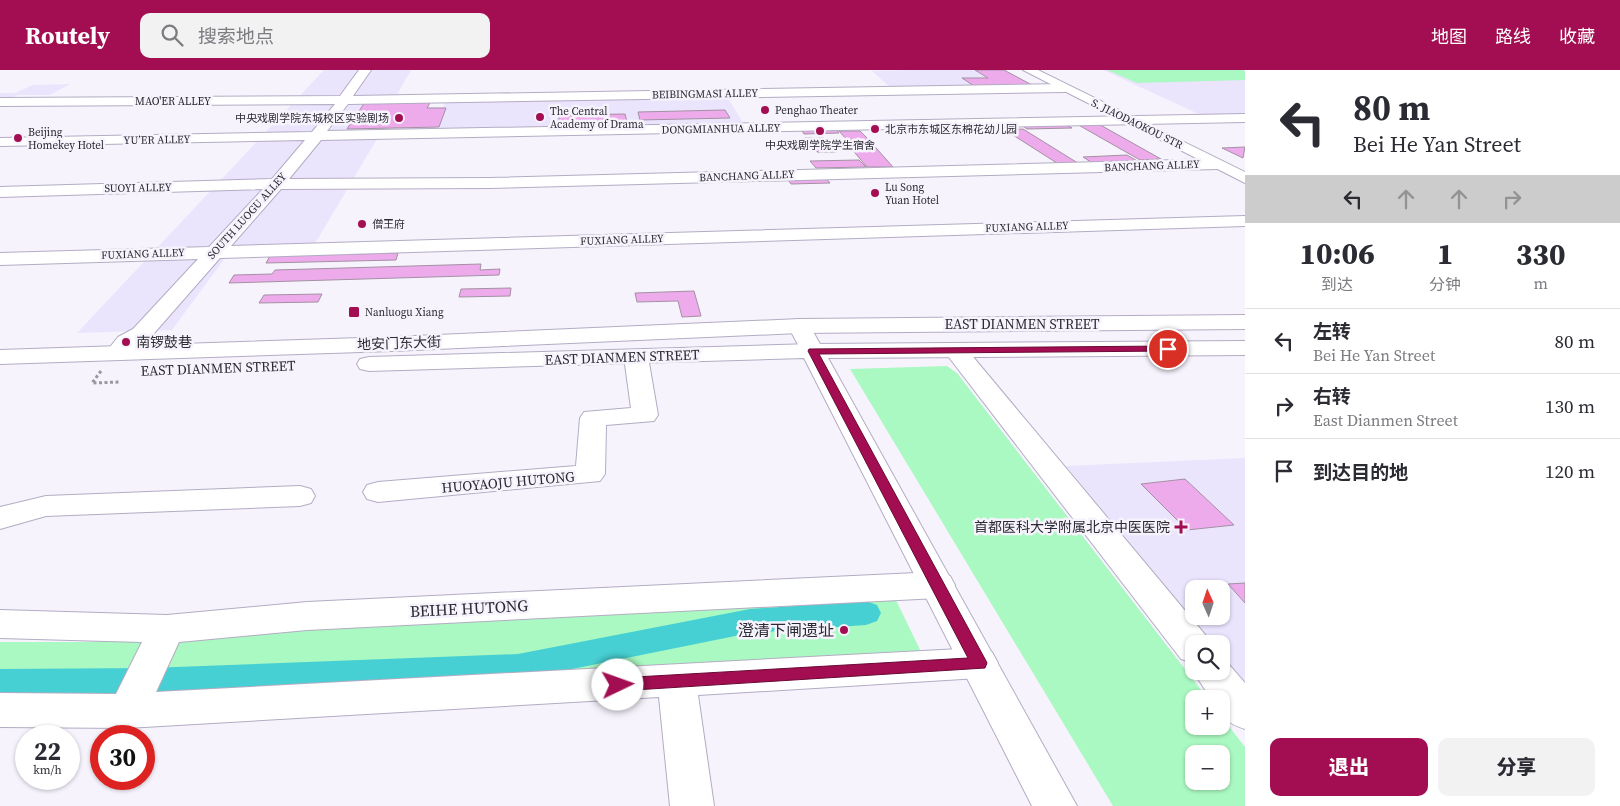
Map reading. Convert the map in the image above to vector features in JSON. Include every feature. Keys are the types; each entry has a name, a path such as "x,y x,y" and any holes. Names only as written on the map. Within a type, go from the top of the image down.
{"street":[{"name":"SOUTH LUOGU ALLEY","path":"118,352 126,342 141,334 213,252 277,184 345,100 366,70"},
{"name":"S. JIAODAOKOU STR","path":"1030,70 1135,120 1245,178"},
{"path":"1041,70 1135,120 1245,171"},
{"name":"BEIBINGMASI ALLEY","path":"345,100 1065,88"},
{"name":"MAO'ER ALLEY","path":"0,102 345,100"},
{"name":"DONGMIANHUA ALLEY","path":"314,138 1245,118"},
{"name":"YU’ER ALLEY","path":"0,142 314,138"},
{"name":"BANCHANG ALLEY","path":"277,184 490,183 1217,164"},
{"name":"SUOYI ALLEY","path":"0,192 277,184"},
{"name":"FUXIANG ALLEY","path":"0,259 1245,221"},
{"name":"EAST DIANMEN STREET","path":"0,374 636,357 806,338 1245,322"},
{"path":"806,338 1054,806"},
{"name":"地安门东大街","path":"0,357 392,344 806,338"},
{"name":"EAST DIANMEN STREET","path":"806,338 956,351 1245,348"},
{"path":"956,351 1185,637"},
{"name":"HUOYAOJU HUTONG","path":"378,492 590,474 593,418 645,415 636,357"},
{"path":"0,518 46,506 300,496"},
{"name":"BEIHE HUTONG","path":"0,624 167,629 337,615 645,598 938,585"},
{"path":"126,711 167,629"},
{"path":"0,710 126,711 677,682 979,663"},
{"path":"1219,680 1245,712"},
{"path":"677,682 692,806"}],"shaded area":[{"name":"南锣鼓巷","path":"324,70 411,70 395,98 431,101 428,108 443,107 446,101 726,95 745,126 377,139 310,252 228,254 172,330 77,333"},
{"path":"1004,70 1032,85 891,88 872,71"},
{"path":"1103,70 1245,70 1245,115 1203,116"},
{"path":"70,84 50,95 18,95 0,101 0,93 15,93 33,85"},
{"name":"首都医科大学附属北京中医医院","path":"1245,458 1245,687 1230,669 1230,635 1203,635 1195,625 1230,625 1230,580 1185,580 1185,613 1066,466"}],"green space":[{"path":"1107,70 1242,70 1245,71 1245,80 1137,83"},
{"path":"947,366 957,373 1185,669 1185,680 1193,680 1201,690 1185,690 1185,735 1230,735 1230,728 1245,747 1245,806 1113,806 850,369"},
{"path":"895,598 924,658 0,704 0,642 86,642"}],"building":[{"path":"975,70 1004,70 1032,85 974,86 962,78 988,78"},
{"name":"中央戏剧学院东城校区实验剧场","path":"431,101 427,108 446,108 439,127 347,129 365,102"},
{"path":"725,110 730,118 640,120 638,112"},
{"path":"625,114 627,122 559,123 559,115"},
{"path":"1095,122 1161,159 1140,160 1075,123"},
{"path":"1064,123 1072,128 1027,129 1020,124"},
{"name":"中央戏剧学院学生宿舍","path":"835,128 839,133 804,134 801,129"},
{"path":"1023,129 1081,165 1060,165 1005,130"},
{"path":"839,131 860,131 869,140 847,140"},
{"path":"805,138 824,138 836,152 817,152"},
{"path":"844,140 869,140 893,167 867,167"},
{"path":"1245,147 1243,158 1222,148"},
{"path":"1127,155 1139,162 1094,164 1083,157"},
{"path":"859,160 866,167 816,168 810,161"},
{"path":"825,177 830,183 791,184 787,178"},
{"path":"398,253 396,260 266,263 270,256"},
{"path":"481,264 480,270 500,269 499,275 229,283 234,275 272,274 275,270"},
{"path":"511,288 510,296 459,297 461,289"},
{"path":"694,291 701,316 682,317 678,301 637,302 635,293"},
{"path":"322,294 318,302 259,303 264,295"},
{"path":"1185,479 1234,525 1187,530 1141,484"},
{"path":"1245,583 1245,603 1230,586 1230,584"}],"waterway":[{"path":"0,683 149,682 518,667 750,621 866,613"}],"place":[{"name":"Penghao Theater","path":"765,110"},
{"name":"The Central Academy of Drama","path":"540,117"},
{"name":"中央戏剧学院东城校区实验剧场","path":"399,118"},
{"name":"北京市东城区东棉花幼儿园","path":"875,129"},
{"name":"中央戏剧学院学生宿舍","path":"820,131"},
{"name":"Beijing Homekey Hotel","path":"18,138"},
{"name":"Lu Song Yuan Hotel","path":"875,193"},
{"name":"僧王府","path":"362,224"},
{"name":"Nanluogu Xiang","path":"354,312"},
{"name":"南锣鼓巷","path":"126,342"},
{"name":"首都医科大学附属北京中医医院","path":"1181,527"},
{"name":"澄清下闸遗址","path":"844,630"}],"route":[{"path":"618,685 979,663 812,351 1168,349"}]}
